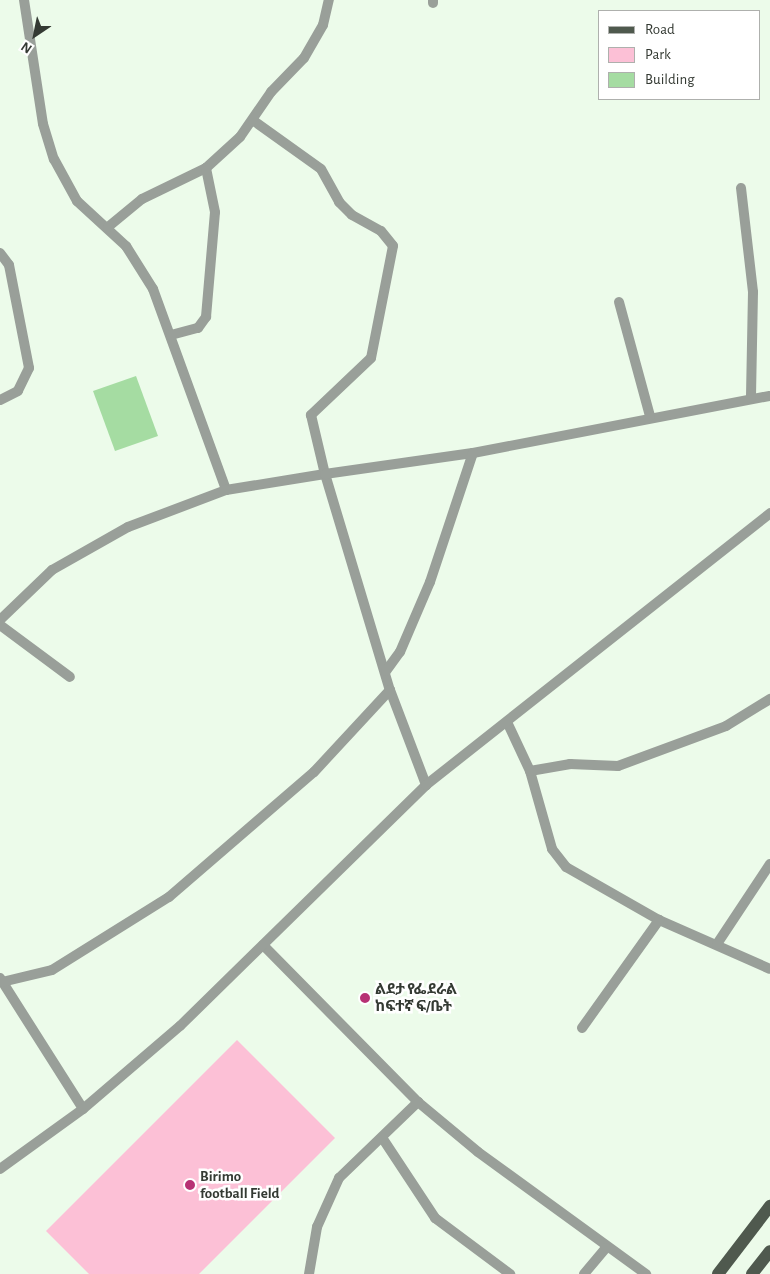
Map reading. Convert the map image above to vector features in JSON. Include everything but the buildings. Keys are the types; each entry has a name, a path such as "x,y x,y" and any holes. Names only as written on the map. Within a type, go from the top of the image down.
{"main road":[{"path":"718,1274 770,1206"},
{"path":"752,1274 770,1251"}],"street":[{"path":"24,0 43,124 54,159 77,201 108,227 126,246 152,289 171,334 226,490"},
{"path":"108,227 142,198 206,168 254,121 271,92 304,58 323,25 329,0"},
{"path":"254,121 321,169 339,202 352,216 386,234 393,246 371,358 311,415 325,474 386,671 390,690 426,785"},
{"path":"171,334 198,328 206,317 215,212 206,168"},
{"path":"741,188 753,292 751,398"},
{"path":"0,253 10,265 29,368 18,392 0,400"},
{"path":"619,302 650,416"},
{"path":"0,620 52,570 128,527 226,490 473,452 650,416 770,396"},
{"path":"386,671 400,652 430,582 473,452"},
{"path":"0,1170 83,1109 180,1026 426,785 508,724 770,513"},
{"path":"0,626 70,677"},
{"path":"83,1109 1,980 52,970 169,897 314,772 390,690"},
{"path":"530,771 570,764 618,766 726,726 770,699"},
{"path":"508,724 530,771 552,849 566,867 659,920 770,969"},
{"path":"717,944 770,864"},
{"path":"582,1028 659,920"},
{"path":"263,945 418,1102 606,1248 646,1274"},
{"path":"308,1274 328,1196 339,1178 383,1139 418,1102"},
{"path":"383,1139 435,1218 510,1274"},
{"path":"584,1274 606,1248"}],"green space":[{"name":"Birimo football Field","path":"237,1040 335,1138 199,1274 89,1274 46,1231"}],"place":[{"name":"ልደታ የፌደራል ከፍተኛ ፍ/ቤት","path":"365,998"},
{"name":"Birimo football Field","path":"190,1185"}]}
